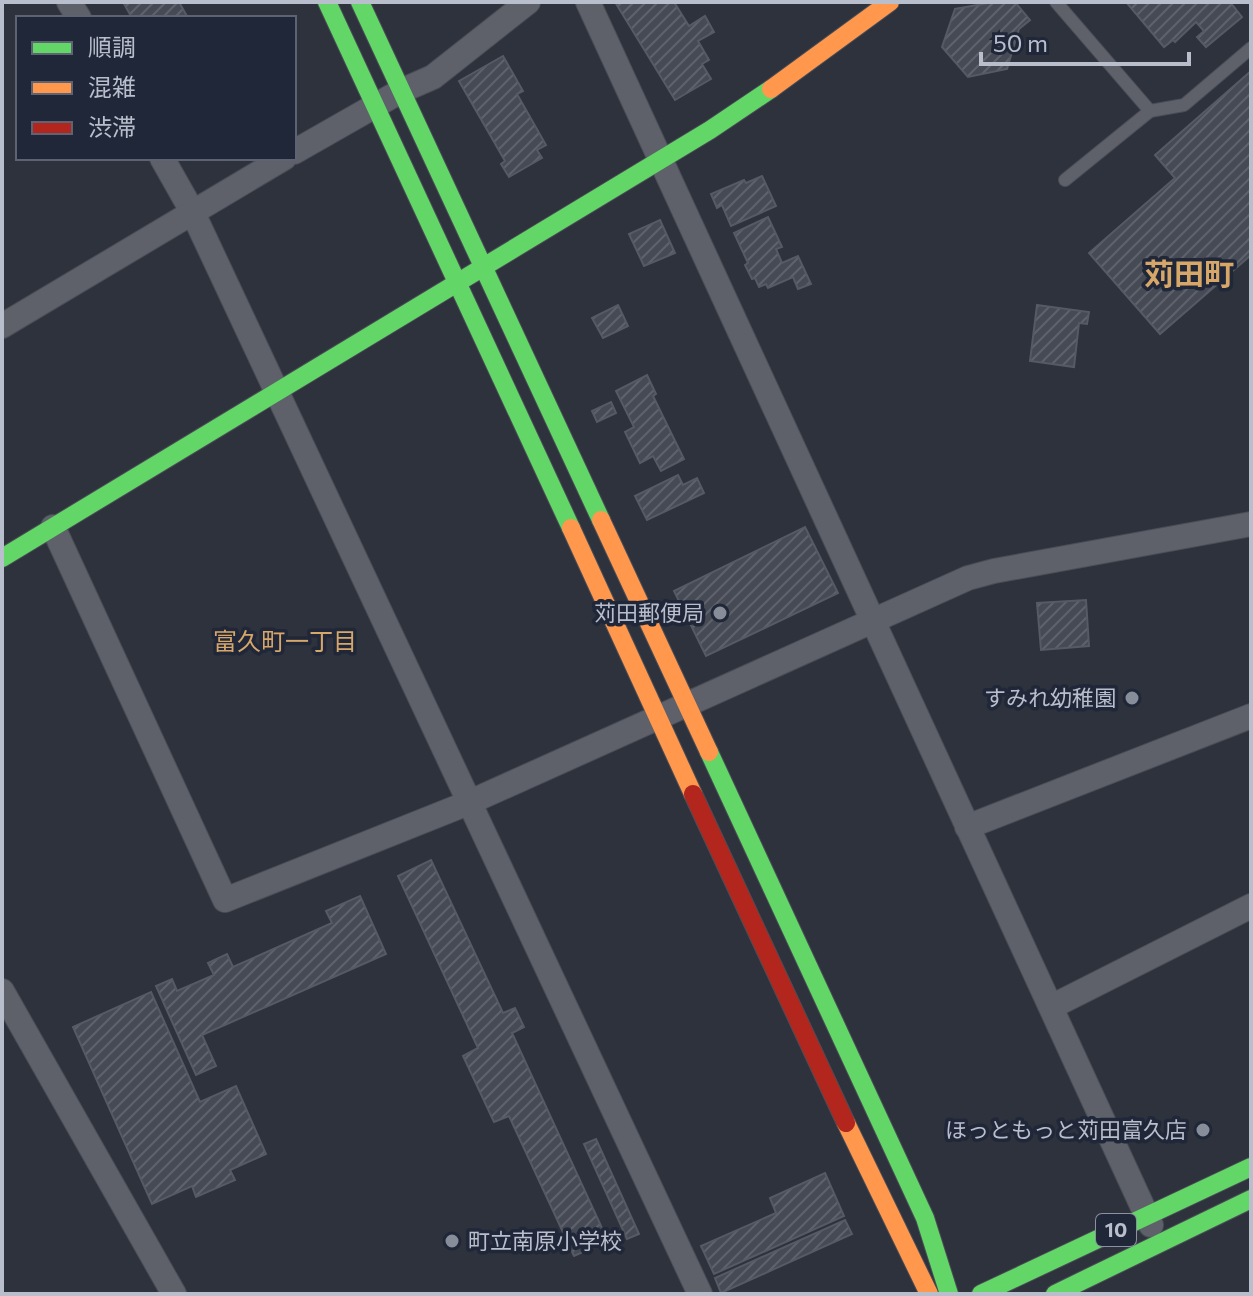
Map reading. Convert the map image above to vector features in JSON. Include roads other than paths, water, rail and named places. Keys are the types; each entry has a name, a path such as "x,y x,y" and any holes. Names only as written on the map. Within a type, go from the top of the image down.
{"main road":[{"path":"327,2 795,1017 929,1294"},
{"path":"360,2 925,1218 949,1294"},
{"path":"2,558 660,160 782,83 890,2"},
{"name":"10","path":"981,1294 1251,1167"},
{"name":"10","path":"1055,1294 1251,1199"}],"street":[{"path":"296,151 401,91 433,77 528,2"},
{"path":"588,2 1160,1245"},
{"path":"163,160 192,211 700,1294"},
{"path":"2,326 281,160"},
{"path":"53,527 225,900 468,803 954,584 994,571 1251,524"},
{"path":"967,827 1251,716"},
{"path":"1051,1007 1251,906"},
{"path":"2,991 174,1294"}],"lane":[{"path":"1056,2 1150,111"},
{"path":"1065,180 1150,111 1184,105 1251,48"}],"place":[{"name":"苅田郵便局","path":"720,613"},
{"name":"すみれ幼稚園","path":"1132,698"},
{"name":"ほっともっと苅田富久店","path":"1203,1130"},
{"name":"町立南原小学校","path":"452,1241"}],"district":[{"name":"苅田町","path":"1189,275"},
{"name":"富久町一丁目","path":"285,642"}]}
